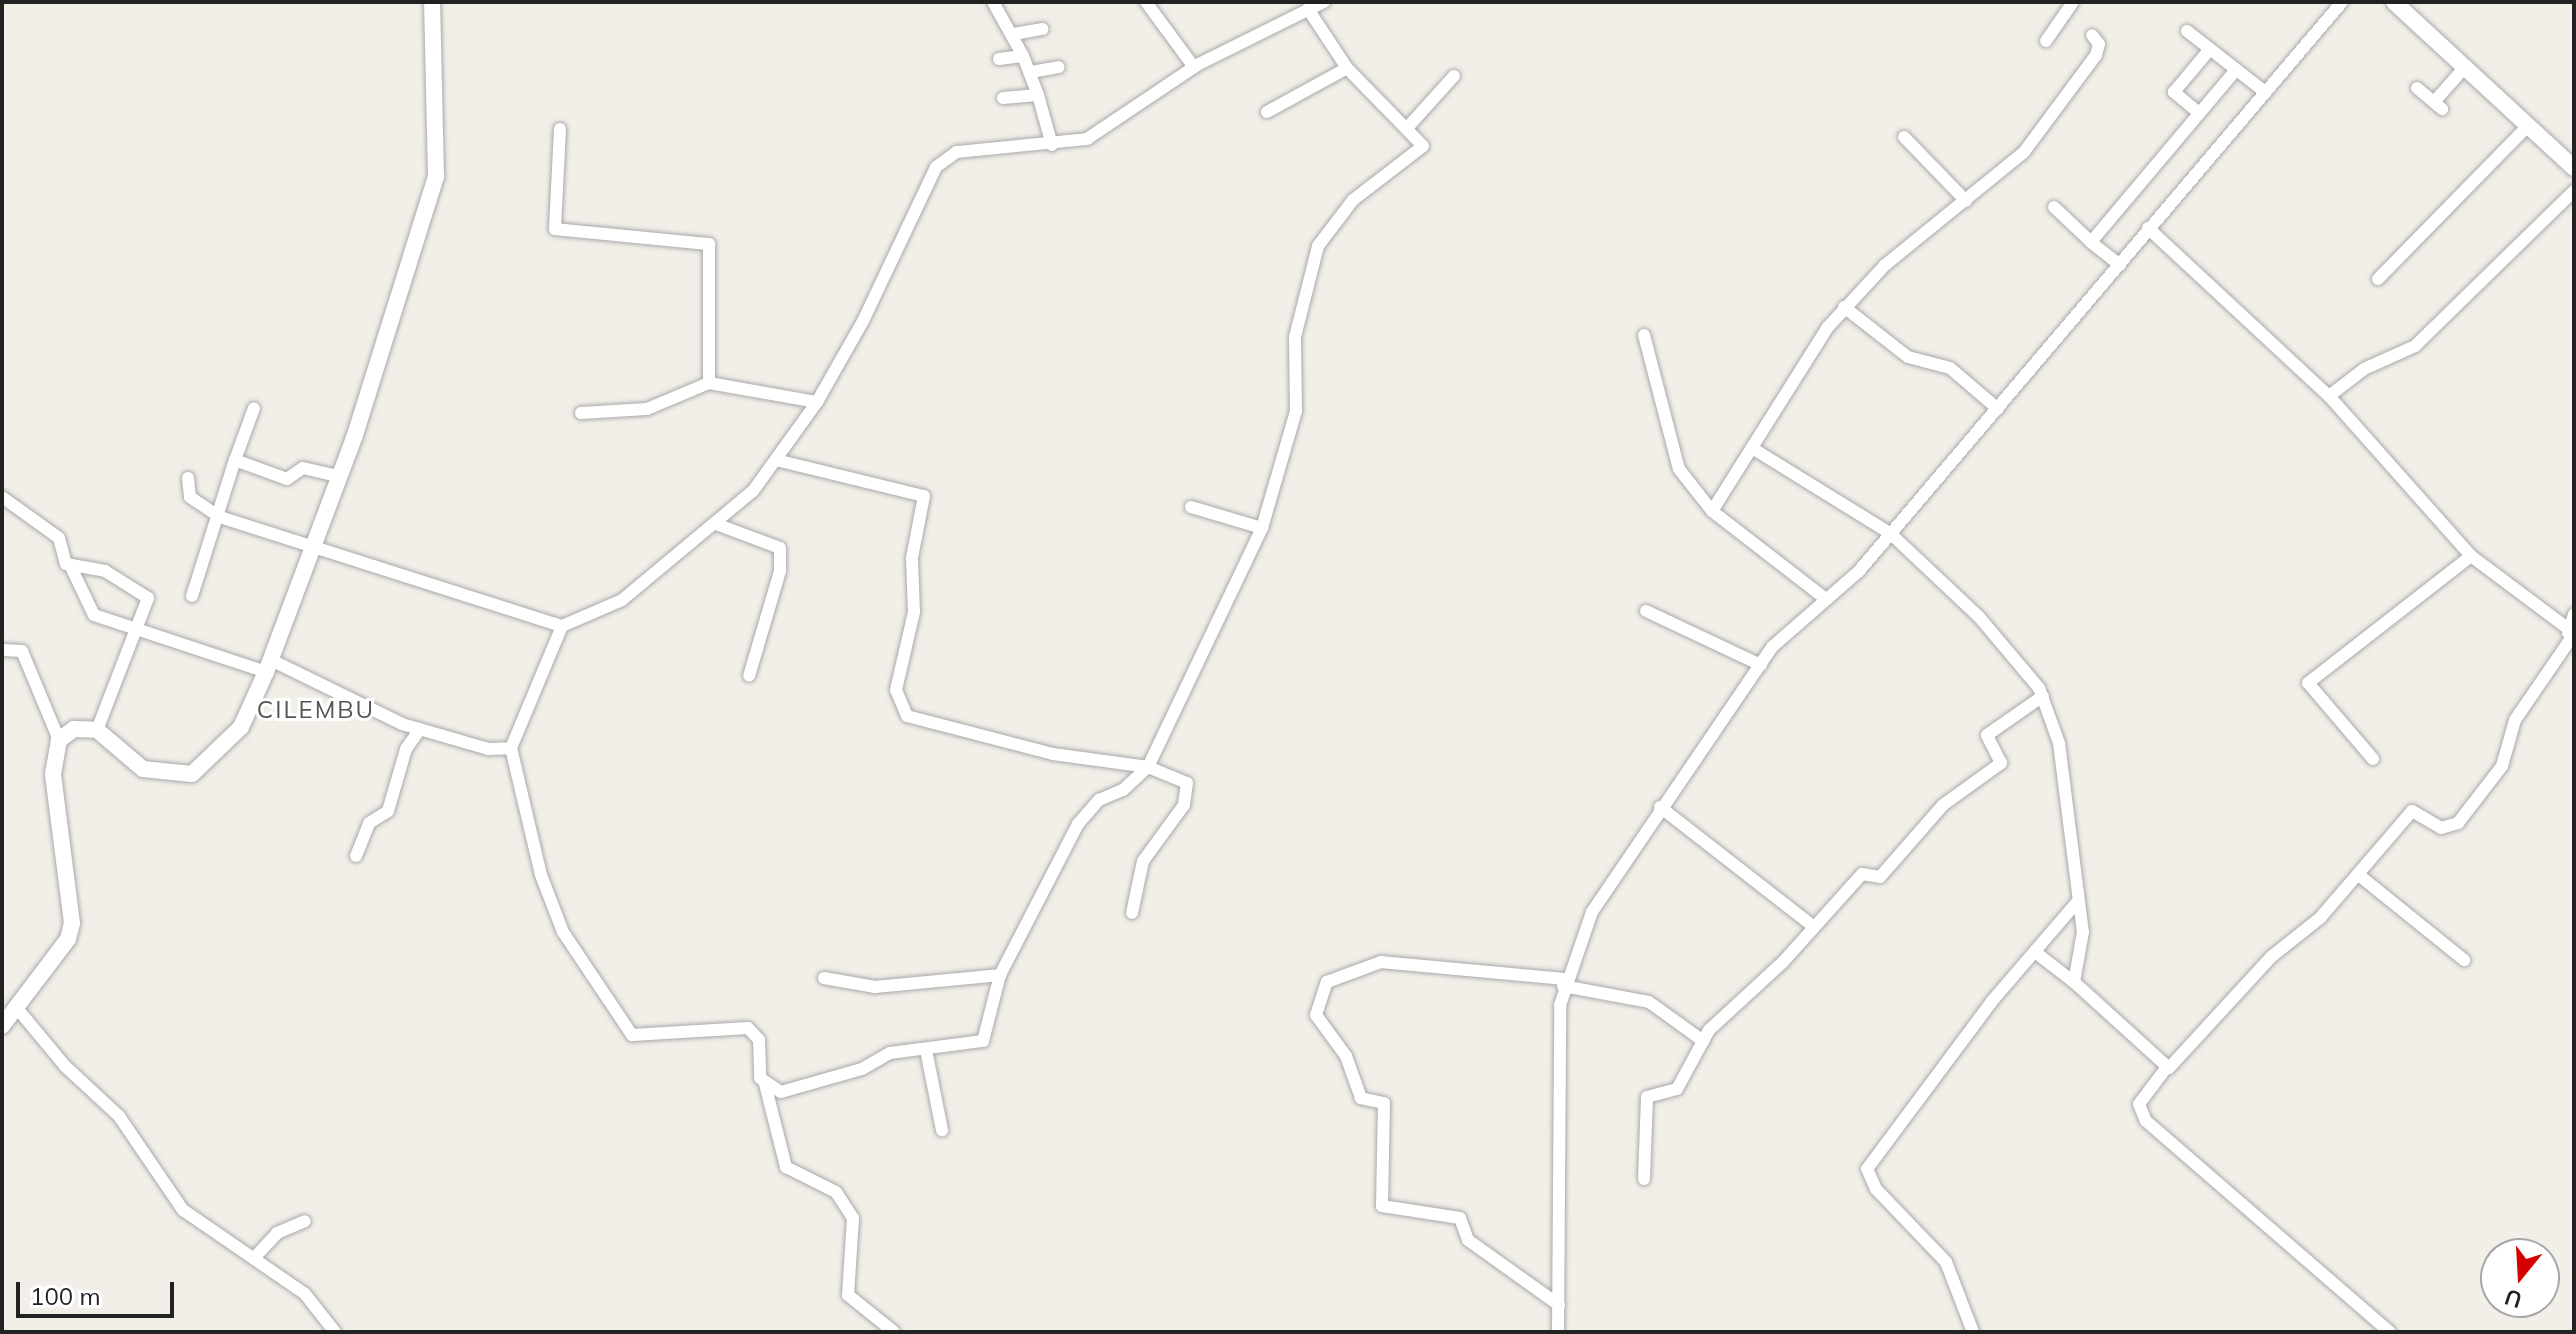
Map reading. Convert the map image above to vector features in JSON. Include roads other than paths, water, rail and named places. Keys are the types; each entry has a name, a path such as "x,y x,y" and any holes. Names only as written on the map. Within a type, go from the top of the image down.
{"street":[{"path":"59,740 74,729 97,730 143,769 192,774 241,727 268,666 337,476 436,176 432,2"},
{"path":"993,2 1014,34 1031,72 1052,145"},
{"path":"1146,2 1196,66"},
{"path":"1155,2 1196,66"},
{"path":"2046,41 2073,2"},
{"path":"1558,1332 1564,982 1592,912 1660,807 1778,640 1827,600 1891,534 2342,2"},
{"path":"2394,2 2574,168"},
{"path":"188,478 190,497 220,517 562,626 622,600 747,498 817,402 936,167 957,152 1052,145 1102,132 1196,66 1316,5 1347,68 1420,140 1421,151 1338,215 1313,260 1295,337 1296,411 1262,528 1148,767 1085,814 1000,975 983,1041 890,1053 798,1091 765,1084"},
{"path":"1014,34 1043,29"},
{"path":"2187,31 2265,92"},
{"path":"1712,511 1844,307 1885,265 2024,152 2096,55 2099,44 2092,35"},
{"path":"2199,113 2174,92 2210,49"},
{"path":"999,59 1023,56"},
{"path":"2417,88 2438,106 2466,66"},
{"path":"1031,72 1059,67"},
{"path":"1267,112 1347,68"},
{"path":"2091,242 2236,70"},
{"path":"1407,128 1454,76"},
{"path":"1003,98 1038,95"},
{"path":"2378,279 2529,125"},
{"path":"560,129 555,229 709,244 709,383"},
{"path":"1904,137 1966,201"},
{"path":"2329,396 2364,369 2415,346 2574,191"},
{"path":"2054,207 2120,265"},
{"path":"2148,228 2329,396 2471,556 2566,627 2571,644 2515,720 2502,766 2458,823 2441,828 2412,811 2360,876 2167,1067 2139,1104 2146,1121 2390,1332"},
{"path":"1844,307 1908,357 1950,368 1998,409"},
{"path":"1644,335 1679,469 1712,511 1827,600"},
{"path":"581,413 647,409 709,383 817,402"},
{"path":"192,596 254,408"},
{"path":"1752,448 1891,534 1980,618 2043,696 2059,743 2083,943 2074,982"},
{"path":"235,460 287,479 303,468 337,476"},
{"path":"776,460 924,496 912,558 914,612 896,690 907,716 1065,756 1148,767 1178,775 1190,790 1143,861 1132,913"},
{"path":"2,497 59,538 86,607 135,634 268,666 420,729 488,749 511,748"},
{"path":"1191,507 1262,528"},
{"path":"716,524 780,548 780,571 749,676"},
{"path":"2373,759 2308,683 2471,556"},
{"path":"71,567 105,571 148,598 97,730"},
{"path":"1646,611 1761,665"},
{"path":"2566,627 2574,614"},
{"path":"562,626 511,748 541,875 563,932 627,1031 642,1038 748,1028 759,1040 765,1084 786,1167 836,1192 853,1218 848,1295 894,1332"},
{"path":"2,650 22,651 59,740 53,774 72,923 68,939 2,1026"},
{"path":"1644,1179 1647,1097 1677,1089 1703,1041 1862,874 1880,877 1943,805 2001,763 1987,735 2043,696"},
{"path":"356,856 369,823 388,811 406,749 420,729"},
{"path":"1660,807 1814,927"},
{"path":"2360,876 2464,960"},
{"path":"1973,1332 1946,1262 1867,1172 1912,1104 2078,901"},
{"path":"2035,952 2074,982 2167,1067"},
{"path":"1559,1305 1468,1240 1460,1218 1382,1206 1384,1103 1361,1098 1346,1056 1316,1015 1327,982 1381,962 1564,982 1649,1002 1703,1041"},
{"path":"824,978 875,987 1000,975"},
{"path":"16,1007 57,1058 119,1116 183,1210 255,1257 319,1306 335,1332"},
{"path":"926,1050 942,1130"},
{"path":"255,1257 277,1233 305,1221"}],"district":[{"name":"CILEMBU","path":"316,710"}]}
